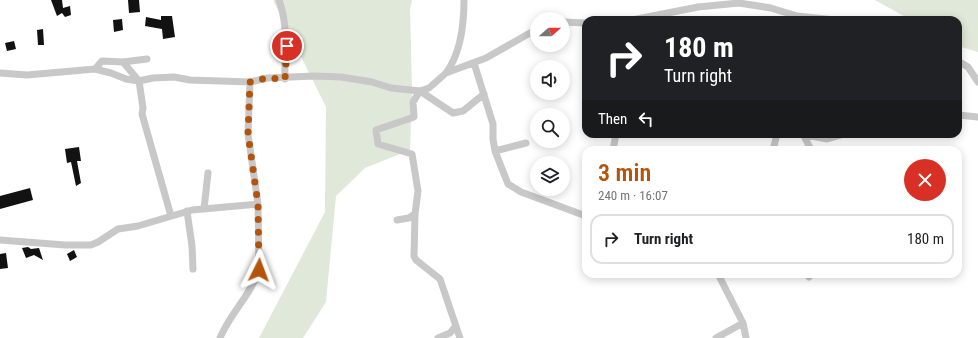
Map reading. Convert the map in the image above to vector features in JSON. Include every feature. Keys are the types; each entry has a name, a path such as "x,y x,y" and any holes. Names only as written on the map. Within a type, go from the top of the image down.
{"street":[{"path":"278,0 284,15 286,32 285,79"},
{"path":"0,73 27,74 95,69 126,79 139,81 153,78 174,77 190,80 250,82 267,78 285,79 314,76 341,77 372,82 391,88 420,91 429,88 446,73 455,62 464,19 464,0"},
{"path":"660,16 698,7 739,3 771,8 798,16"},
{"path":"570,22 582,23"},
{"path":"446,73 486,58 530,34"},
{"path":"95,69 102,61 124,62 147,59"},
{"path":"124,62 139,81 143,108 142,114 171,216"},
{"path":"474,63 493,124 495,151 508,184 521,192 582,215"},
{"path":"962,63 968,67 978,82"},
{"path":"220,338 231,317 256,279 259,270 258,204 248,134 250,82"},
{"path":"420,91 453,113 463,111 484,94"},
{"path":"420,91 413,102 414,117 376,130 378,144 412,154 418,190 415,214 414,256 416,260 440,279 455,327 460,338"},
{"path":"962,115 978,117"},
{"path":"495,151 526,143"},
{"path":"204,209 208,173"},
{"path":"0,240 65,246 91,245 118,228 138,226 187,211 258,204"},
{"path":"187,211 194,269"},
{"path":"397,220 409,218 415,214"},
{"path":"720,278 743,322 746,338"},
{"path":"716,338 743,322"},
{"path":"438,338 450,333 455,327"}],"green space":[{"path":"274,0 412,0 410,9 412,90 410,150 365,168 336,196 326,302 303,338 259,338 325,212 326,107"},
{"path":"875,0 978,0 978,52 962,47 962,16 904,16"}],"building":[{"path":"51,0 62,0 63,8 70,6 71,15 65,17 62,13 57,16"},
{"path":"128,0 139,0 140,12 129,13"},
{"path":"161,16 172,16 175,37 163,39 162,29 145,26 146,17 161,20"},
{"path":"122,19 123,30 114,32 113,20"},
{"path":"43,29 44,45 38,45 37,30"},
{"path":"14,41 16,49 7,51 5,43"},
{"path":"79,147 81,161 77,161 81,183 76,186 71,162 67,163 65,149"},
{"path":"30,188 33,200 0,209 0,196"},
{"path":"28,247 31,249 39,248 43,260 34,255 26,258 22,248"},
{"path":"74,250 77,257 70,261 67,254"},
{"path":"6,253 8,268 0,269 0,254"}],"route":[{"path":"259,270 260,249 258,204 248,134 250,82 267,78 285,79 287,46"}]}
